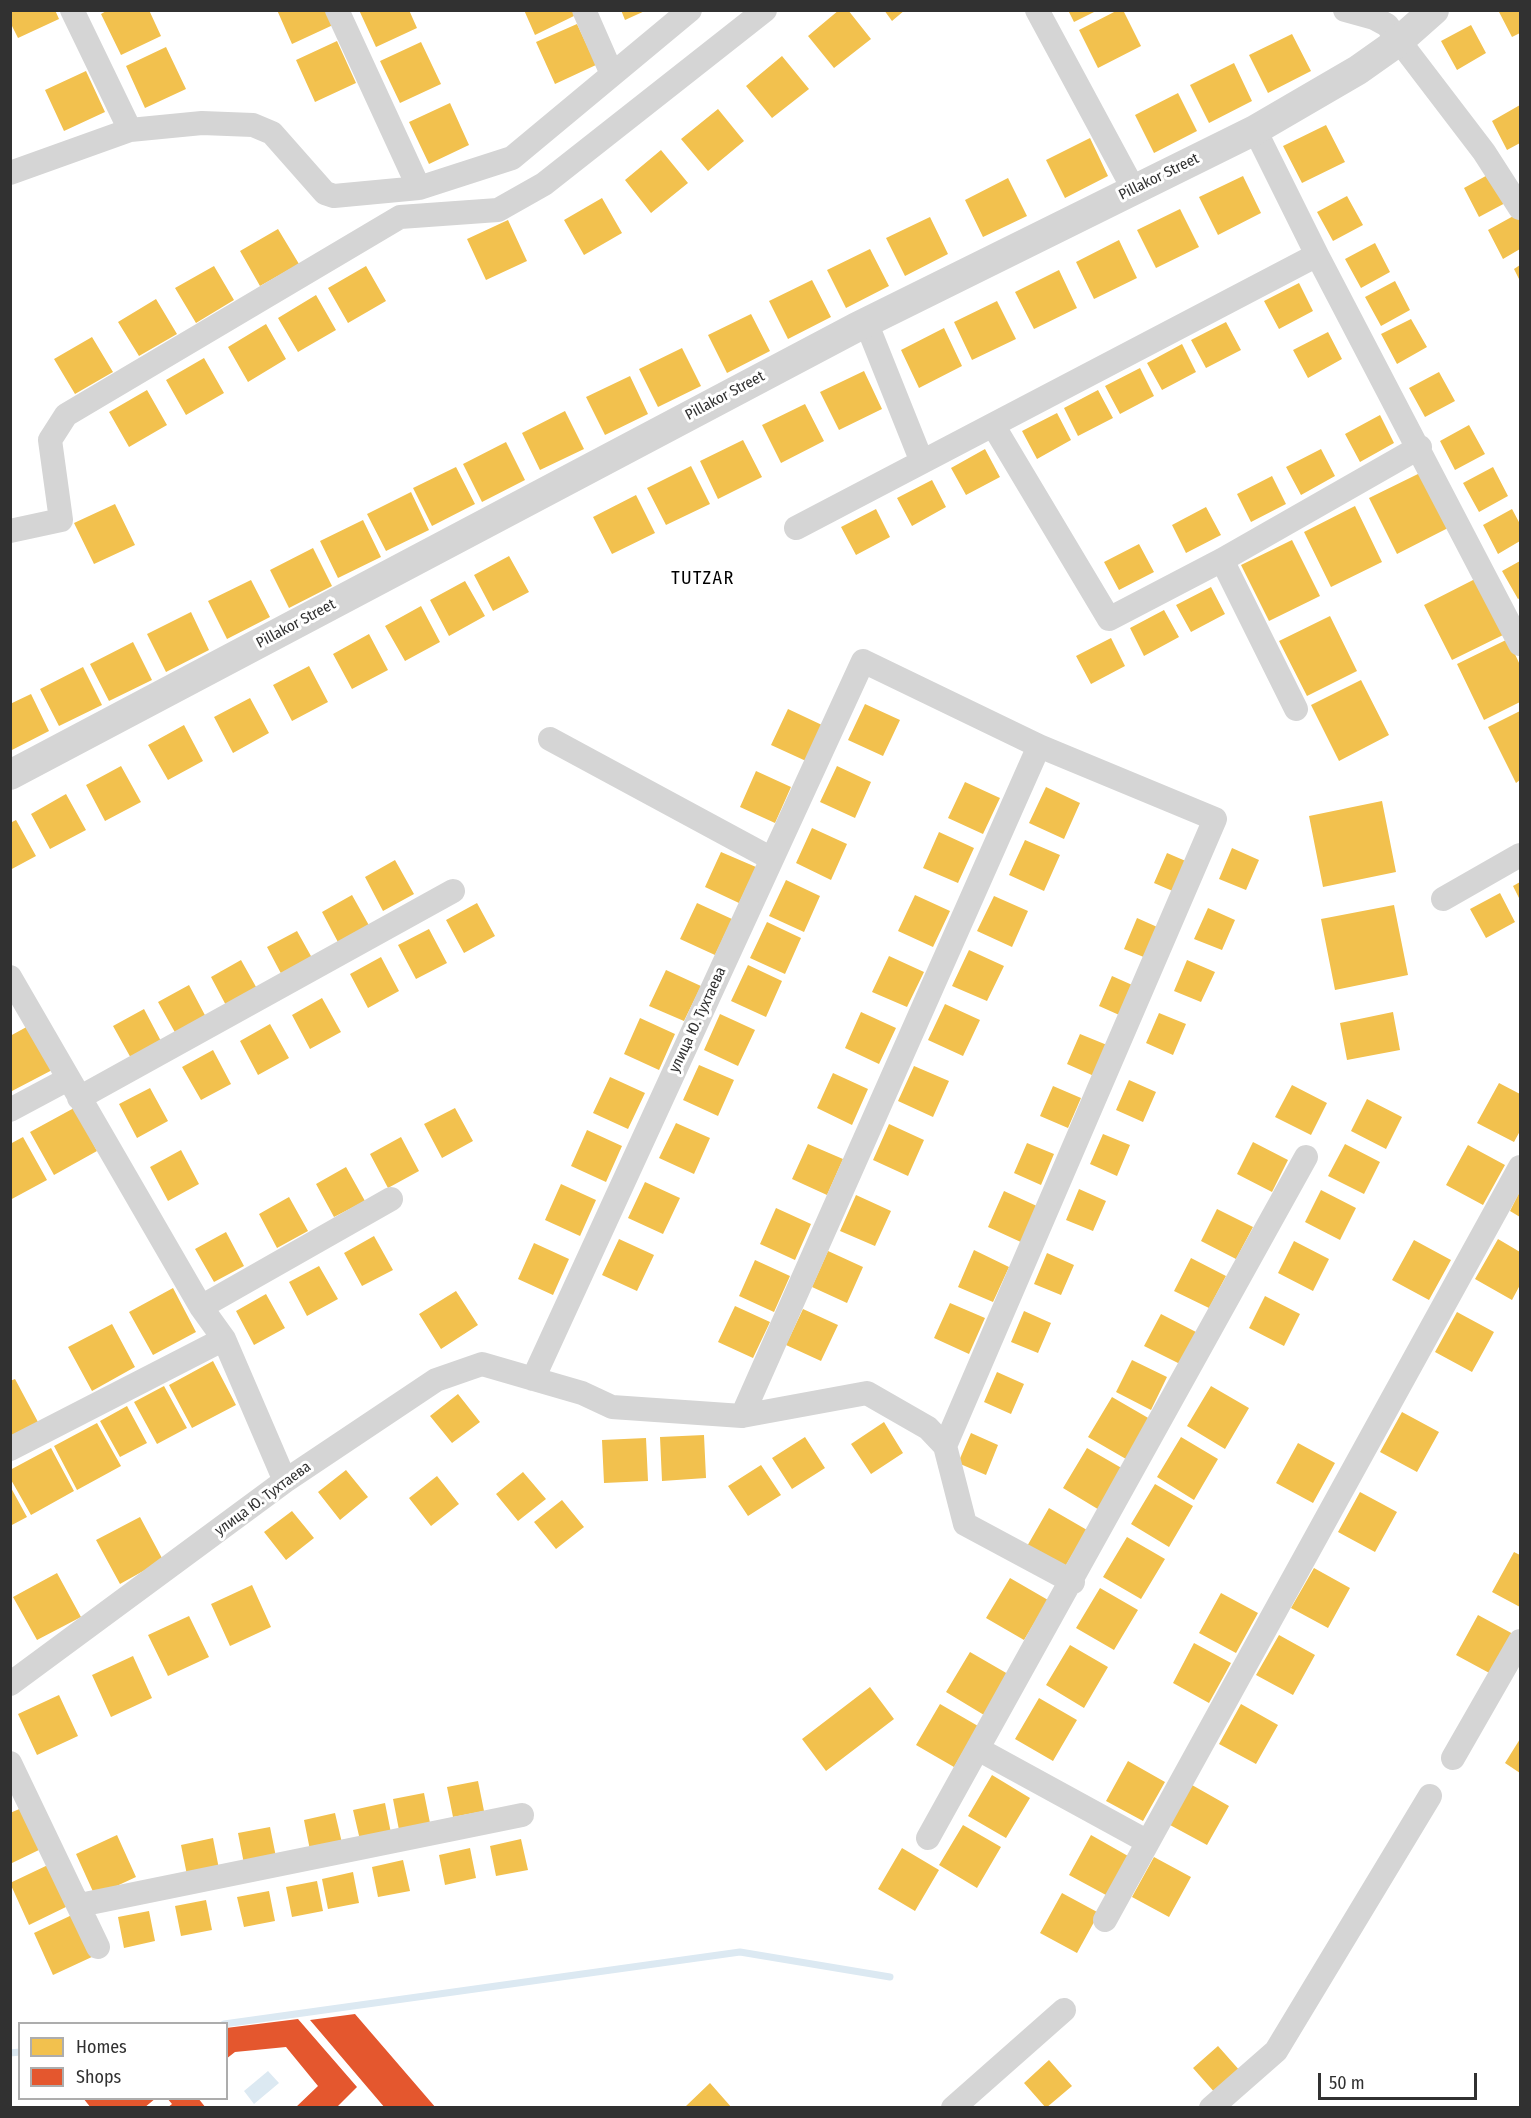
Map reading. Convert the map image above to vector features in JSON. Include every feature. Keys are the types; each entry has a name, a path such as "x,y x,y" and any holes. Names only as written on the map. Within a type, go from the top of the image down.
{"street":[{"path":"72,10 130,130"},
{"path":"337,10 419,188"},
{"path":"584,10 612,74"},
{"path":"10,173 130,130 202,123 253,125 272,133 325,193 334,196 419,188 512,158 690,10"},
{"path":"10,531 61,520 50,440 66,415 400,217 498,210 544,184 765,10"},
{"path":"1036,10 1134,190"},
{"path":"1345,10 1374,18 1387,25 1484,152 1521,208"},
{"name":"Pillakor Street","path":"10,775 866,322 1255,130 1358,70 1399,41 1434,10"},
{"path":"1255,130 1317,255 1420,447 1521,644"},
{"path":"796,528 1317,255"},
{"path":"866,322 922,462"},
{"path":"993,425 1109,619 1222,560 1420,447"},
{"path":"1222,560 1296,709"},
{"name":"улица Ю. Тухтаева","path":"533,1379 863,661 1039,746"},
{"path":"550,739 772,859"},
{"path":"742,1416 1039,746 1215,819 945,1446 965,1524 1072,1582"},
{"path":"1443,898 1521,855"},
{"path":"10,1110 74,1089 453,891"},
{"path":"10,977 201,1307 224,1339 285,1482"},
{"path":"928,1838 1306,1157"},
{"path":"1105,1920 1521,1167"},
{"path":"201,1307 392,1199"},
{"path":"10,1449 224,1339"},
{"name":"улица Ю. Тухтаева","path":"10,1683 285,1482 436,1380 482,1364 582,1393 612,1407 742,1416 867,1393 928,1428 945,1446"},
{"path":"1453,1758 1521,1641"},
{"path":"978,1749 1148,1842"},
{"path":"10,1763 80,1905 98,1947"},
{"path":"1211,2108 1276,2051 1430,1796"},
{"path":"80,1905 522,1815"},
{"path":"953,2108 1065,2010"}],"shaded area":[{"path":"268,2071 279,2083 254,2104 244,2091"}],"building: Homes":[{"path":"10,10 55,10 59,19 18,38 10,22"},
{"path":"108,10 149,10 161,36 121,55 101,14"},
{"path":"277,10 327,10 333,25 292,44"},
{"path":"359,10 409,10 417,28 376,47"},
{"path":"524,10 574,10 576,15 535,35"},
{"path":"621,10 647,10 625,20"},
{"path":"839,10 848,10 871,39 834,68 808,36"},
{"path":"884,10 905,10 892,21"},
{"path":"1068,10 1098,10 1074,22"},
{"path":"1118,10 1123,10 1141,46 1098,68 1079,30"},
{"path":"1498,10 1520,10 1520,33 1512,37"},
{"path":"577,24 596,65 555,84 536,42"},
{"path":"1471,25 1486,53 1457,70 1441,41"},
{"path":"1292,34 1311,71 1268,93 1249,55"},
{"path":"337,41 356,83 315,102 296,60"},
{"path":"421,42 441,84 400,103 380,61"},
{"path":"166,47 186,89 145,108 126,66"},
{"path":"782,56 809,89 772,118 746,86"},
{"path":"1234,63 1252,101 1209,123 1190,85"},
{"path":"86,71 105,112 64,131 45,90"},
{"path":"1178,93 1197,131 1154,153 1135,115"},
{"path":"450,103 469,145 429,164 409,122"},
{"path":"1520,105 1520,143 1507,150 1492,121"},
{"path":"718,109 744,141 708,171 681,139"},
{"path":"1326,125 1345,162 1302,183 1283,146"},
{"path":"1090,138 1108,176 1065,198 1046,160"},
{"path":"661,150 688,183 651,213 625,180"},
{"path":"1493,172 1509,201 1479,217 1464,188"},
{"path":"1243,176 1261,213 1218,235 1199,197"},
{"path":"1008,178 1027,216 983,237 965,200"},
{"path":"1347,196 1363,225 1333,241 1317,212"},
{"path":"602,198 622,233 584,255 564,220"},
{"path":"1180,209 1199,247 1156,268 1137,230"},
{"path":"1517,214 1520,220 1520,249 1503,259 1488,230"},
{"path":"930,217 948,254 905,276 886,238"},
{"path":"508,220 527,261 486,280 467,239"},
{"path":"278,229 299,264 260,286 240,251"},
{"path":"1119,240 1137,278 1094,299 1076,262"},
{"path":"1375,243 1390,272 1361,288 1345,259"},
{"path":"870,249 889,286 846,308 827,270"},
{"path":"1520,265 1520,281 1514,269"},
{"path":"214,266 234,300 196,323 175,288"},
{"path":"366,266 386,301 348,323 328,288"},
{"path":"1059,270 1077,308 1034,329 1015,292"},
{"path":"812,280 831,317 788,339 769,301"},
{"path":"1395,281 1410,310 1381,326 1365,297"},
{"path":"1299,283 1313,311 1279,329 1264,301"},
{"path":"316,295 336,330 298,352 278,318"},
{"path":"156,299 177,334 139,356 118,322"},
{"path":"997,301 1016,339 972,360 954,322"},
{"path":"751,314 770,351 727,373 708,335"},
{"path":"1411,319 1427,347 1397,364 1381,334"},
{"path":"1226,322 1241,350 1206,368 1191,340"},
{"path":"266,324 286,359 248,382 228,347"},
{"path":"944,328 962,366 919,388 901,350"},
{"path":"1328,332 1342,359 1308,378 1293,350"},
{"path":"92,337 113,372 75,394 54,359"},
{"path":"1182,344 1196,372 1162,390 1147,363"},
{"path":"682,348 701,386 658,407 639,369"},
{"path":"204,358 224,393 186,415 166,380"},
{"path":"1140,368 1154,396 1120,414 1105,386"},
{"path":"864,371 882,409 839,430 820,392"},
{"path":"1439,372 1455,401 1425,417 1409,388"},
{"path":"630,376 648,414 605,435 586,397"},
{"path":"147,390 167,425 129,447 109,412"},
{"path":"1098,390 1113,418 1078,436 1064,408"},
{"path":"805,404 824,441 781,463 762,425"},
{"path":"565,411 584,449 540,470 522,433"},
{"path":"1057,413 1071,440 1037,459 1022,431"},
{"path":"1380,415 1394,443 1360,462 1345,434"},
{"path":"1469,425 1485,454 1455,470 1440,441"},
{"path":"743,440 762,477 718,499 700,461"},
{"path":"506,442 525,480 482,502 463,464"},
{"path":"985,449 1000,477 966,495 951,468"},
{"path":"1321,449 1335,476 1301,495 1286,467"},
{"path":"691,466 710,504 666,525 647,488"},
{"path":"456,467 475,504 432,526 413,488"},
{"path":"1493,467 1508,496 1479,512 1463,483"},
{"path":"1420,473 1448,528 1397,554 1369,498"},
{"path":"1272,476 1286,504 1251,522 1237,494"},
{"path":"932,480 946,507 912,526 897,498"},
{"path":"411,492 429,530 386,551 367,514"},
{"path":"636,495 655,533 612,554 593,517"},
{"path":"115,504 135,545 94,564 74,523"},
{"path":"1355,506 1382,562 1331,587 1304,532"},
{"path":"1206,507 1221,535 1186,553 1172,525"},
{"path":"876,509 890,537 856,555 841,527"},
{"path":"1512,509 1520,524 1520,541 1498,554 1483,525"},
{"path":"363,520 381,557 338,578 320,541"},
{"path":"1292,540 1320,596 1269,621 1241,565"},
{"path":"1139,544 1154,572 1119,590 1104,562"},
{"path":"313,548 332,586 289,608 270,570"},
{"path":"509,556 529,592 493,611 474,575"},
{"path":"1520,561 1520,598 1518,599 1502,571"},
{"path":"1475,579 1503,635 1452,660 1424,605"},
{"path":"251,580 270,617 227,639 208,601"},
{"path":"465,581 485,616 449,636 430,600"},
{"path":"1211,587 1225,614 1191,632 1176,605"},
{"path":"421,606 440,642 405,661 385,626"},
{"path":"1164,610 1179,637 1144,656 1130,628"},
{"path":"191,612 209,650 166,672 147,634"},
{"path":"1330,616 1357,671 1307,696 1279,641"},
{"path":"369,634 388,670 352,689 333,654"},
{"path":"1111,638 1125,666 1091,684 1076,656"},
{"path":"1508,639 1520,665 1520,702 1484,720 1457,664"},
{"path":"133,642 152,680 109,701 90,664"},
{"path":"309,666 328,702 292,721 273,685"},
{"path":"83,667 102,705 59,726 40,689"},
{"path":"1361,680 1389,735 1339,761 1311,705"},
{"path":"31,694 49,731 10,751 10,704"},
{"path":"250,698 269,733 233,753 214,717"},
{"path":"865,704 900,720 883,756 848,740"},
{"path":"788,709 822,725 806,761 771,745"},
{"path":"1520,711 1520,780 1516,783 1488,727"},
{"path":"184,725 203,761 168,780 148,745"},
{"path":"121,766 141,802 105,821 86,785"},
{"path":"837,766 871,782 855,818 820,802"},
{"path":"756,771 791,787 775,823 740,807"},
{"path":"965,782 1000,798 983,834 948,818"},
{"path":"1046,787 1080,803 1064,839 1029,823"},
{"path":"66,794 86,830 50,849 31,814"},
{"path":"1382,801 1396,872 1323,887 1309,816"},
{"path":"16,820 36,856 10,870 10,823"},
{"path":"812,828 847,844 831,880 796,863"},
{"path":"939,832 974,848 958,883 923,868"},
{"path":"1025,840 1060,855 1044,891 1009,875"},
{"path":"1232,848 1259,860 1246,890 1219,879"},
{"path":"721,852 756,867 739,903 705,887"},
{"path":"1167,853 1195,865 1182,895 1154,883"},
{"path":"395,860 414,894 383,911 365,877"},
{"path":"786,880 820,896 804,932 769,916"},
{"path":"1520,882 1520,900 1513,886"},
{"path":"1500,893 1515,922 1486,938 1470,909"},
{"path":"352,895 371,929 340,946 322,912"},
{"path":"915,895 950,911 933,947 898,931"},
{"path":"994,896 1028,911 1012,947 977,931"},
{"path":"477,903 495,936 464,953 446,920"},
{"path":"697,903 732,919 715,955 680,939"},
{"path":"1394,905 1408,975 1335,990 1321,919"},
{"path":"1208,908 1235,920 1222,950 1194,939"},
{"path":"1137,918 1164,930 1151,960 1124,949"},
{"path":"767,922 801,938 785,974 750,958"},
{"path":"429,929 447,963 416,979 398,945"},
{"path":"297,931 316,965 285,981 267,947"},
{"path":"969,950 1004,966 987,1001 952,986"},
{"path":"889,956 924,972 907,1007 872,992"},
{"path":"381,957 399,991 368,1008 350,974"},
{"path":"241,960 260,994 229,1011 211,977"},
{"path":"1187,960 1215,972 1201,1002 1174,991"},
{"path":"748,965 782,981 766,1017 731,1001"},
{"path":"666,970 701,986 684,1021 649,1006"},
{"path":"1112,976 1139,988 1126,1018 1099,1006"},
{"path":"189,985 207,1019 177,1036 158,1002"},
{"path":"322,998 341,1032 310,1049 292,1015"},
{"path":"945,1004 980,1020 963,1056 928,1040"},
{"path":"144,1009 162,1043 132,1060 113,1026"},
{"path":"861,1012 896,1028 879,1064 845,1048"},
{"path":"1393,1012 1400,1050 1347,1060 1340,1023"},
{"path":"1159,1013 1186,1024 1173,1055 1146,1043"},
{"path":"720,1014 755,1030 738,1066 704,1050"},
{"path":"640,1018 675,1034 659,1070 624,1054"},
{"path":"32,1024 56,1068 12,1091 10,1036"},
{"path":"270,1024 289,1058 258,1075 240,1041"},
{"path":"1080,1034 1107,1045 1094,1076 1067,1064"},
{"path":"213,1050 231,1084 201,1100 182,1067"},
{"path":"699,1065 734,1080 718,1116 683,1100"},
{"path":"914,1066 949,1081 933,1117 898,1101"},
{"path":"833,1073 868,1089 852,1125 817,1108"},
{"path":"610,1077 645,1093 628,1129 593,1113"},
{"path":"1129,1080 1156,1092 1143,1122 1116,1110"},
{"path":"1499,1083 1520,1094 1520,1131 1514,1142 1477,1123"},
{"path":"1292,1085 1327,1103 1311,1135 1275,1117"},
{"path":"1053,1086 1081,1098 1068,1128 1040,1116"},
{"path":"150,1088 168,1121 137,1138 119,1104"},
{"path":"1367,1099 1402,1117 1386,1149 1351,1131"},
{"path":"74,1108 97,1151 54,1175 30,1132"},
{"path":"455,1108 473,1141 442,1158 424,1124"},
{"path":"676,1123 710,1138 694,1174 659,1158"},
{"path":"889,1124 924,1140 908,1176 873,1160"},
{"path":"587,1130 622,1146 606,1182 571,1166"},
{"path":"1103,1134 1130,1145 1117,1176 1090,1164"},
{"path":"23,1137 47,1180 10,1200 10,1144"},
{"path":"401,1137 419,1171 388,1188 370,1154"},
{"path":"1253,1142 1288,1160 1272,1192 1237,1174"},
{"path":"1027,1143 1054,1154 1041,1185 1014,1173"},
{"path":"808,1144 843,1159 827,1195 792,1179"},
{"path":"1345,1144 1380,1162 1364,1194 1328,1176"},
{"path":"1468,1145 1505,1165 1483,1205 1446,1185"},
{"path":"181,1150 199,1184 168,1201 150,1167"},
{"path":"346,1167 365,1201 334,1217 316,1184"},
{"path":"645,1182 680,1198 663,1234 628,1218"},
{"path":"561,1184 596,1200 580,1236 545,1220"},
{"path":"1079,1189 1106,1201 1093,1231 1066,1220"},
{"path":"1321,1190 1356,1208 1340,1240 1305,1222"},
{"path":"1004,1191 1039,1207 1023,1243 988,1227"},
{"path":"1520,1191 1520,1217 1510,1211"},
{"path":"856,1195 891,1211 875,1246 840,1231"},
{"path":"289,1197 308,1231 277,1248 259,1214"},
{"path":"776,1208 811,1224 795,1260 760,1244"},
{"path":"1217,1209 1253,1227 1236,1259 1201,1241"},
{"path":"226,1232 244,1266 214,1282 195,1249"},
{"path":"374,1236 393,1270 362,1286 344,1253"},
{"path":"619,1239 654,1255 637,1291 602,1275"},
{"path":"1498,1239 1520,1252 1520,1285 1512,1300 1475,1279"},
{"path":"1414,1240 1451,1260 1429,1300 1392,1280"},
{"path":"1294,1241 1329,1259 1313,1291 1278,1273"},
{"path":"534,1243 569,1259 553,1295 518,1279"},
{"path":"974,1250 1009,1267 993,1302 958,1287"},
{"path":"828,1251 863,1267 847,1303 812,1287"},
{"path":"1047,1253 1074,1265 1061,1295 1034,1284"},
{"path":"1191,1258 1226,1276 1209,1308 1174,1291"},
{"path":"755,1260 790,1276 774,1312 739,1296"},
{"path":"319,1266 338,1299 307,1316 289,1282"},
{"path":"173,1288 196,1332 153,1355 129,1312"},
{"path":"456,1291 478,1325 441,1349 419,1314"},
{"path":"266,1294 285,1328 254,1345 236,1311"},
{"path":"1265,1296 1300,1314 1284,1346 1249,1328"},
{"path":"950,1303 985,1318 969,1354 934,1338"},
{"path":"735,1306 770,1322 753,1358 718,1342"},
{"path":"803,1309 838,1325 821,1361 786,1345"},
{"path":"1024,1311 1051,1323 1038,1353 1011,1342"},
{"path":"1457,1312 1494,1332 1472,1372 1435,1352"},
{"path":"1161,1314 1196,1332 1180,1364 1144,1346"},
{"path":"112,1324 135,1367 92,1391 68,1347"},
{"path":"1132,1360 1167,1377 1151,1410 1116,1392"},
{"path":"213,1361 236,1405 192,1428 169,1385"},
{"path":"997,1372 1024,1384 1011,1414 984,1402"},
{"path":"15,1379 38,1422 10,1437 10,1381"},
{"path":"164,1386 187,1428 157,1444 134,1402"},
{"path":"1211,1386 1249,1408 1225,1449 1187,1426"},
{"path":"458,1394 480,1422 452,1443 430,1416"},
{"path":"1112,1397 1150,1419 1126,1459 1088,1437"},
{"path":"127,1406 147,1443 120,1457 100,1421"},
{"path":"1402,1412 1439,1432 1417,1472 1380,1452"},
{"path":"884,1422 903,1453 871,1474 851,1444"},
{"path":"97,1423 121,1466 77,1490 54,1446"},
{"path":"971,1433 998,1445 986,1475 958,1463"},
{"path":"704,1435 706,1478 662,1481 660,1437"},
{"path":"805,1437 825,1468 792,1489 772,1458"},
{"path":"1181,1437 1218,1459 1194,1500 1157,1477"},
{"path":"646,1438 648,1481 604,1483 602,1440"},
{"path":"1298,1443 1335,1463 1313,1503 1276,1483"},
{"path":"51,1448 74,1491 31,1515 10,1478 10,1470"},
{"path":"1087,1448 1125,1470 1101,1511 1063,1488"},
{"path":"761,1465 781,1495 748,1516 728,1486"},
{"path":"346,1470 368,1497 340,1520 318,1492"},
{"path":"523,1472 546,1499 518,1521 496,1494"},
{"path":"437,1476 459,1504 431,1526 409,1498"},
{"path":"1155,1484 1193,1506 1169,1547 1131,1524"},
{"path":"10,1486 27,1517 10,1526"},
{"path":"1360,1492 1397,1512 1375,1552 1338,1532"},
{"path":"562,1500 584,1527 556,1549 534,1522"},
{"path":"1049,1508 1087,1530 1063,1570 1026,1548"},
{"path":"292,1511 314,1538 286,1560 264,1532"},
{"path":"140,1517 163,1560 120,1584 96,1540"},
{"path":"1127,1537 1165,1559 1141,1599 1103,1577"},
{"path":"1514,1552 1520,1555 1520,1607 1492,1592"},
{"path":"1314,1568 1350,1588 1328,1628 1291,1608"},
{"path":"57,1573 81,1617 37,1640 13,1597"},
{"path":"1010,1578 1048,1600 1024,1640 986,1618"},
{"path":"252,1585 271,1627 230,1646 211,1604"},
{"path":"1100,1588 1138,1610 1114,1650 1076,1628"},
{"path":"1221,1593 1258,1613 1236,1653 1199,1633"},
{"path":"1478,1615 1515,1635 1493,1675 1456,1655"},
{"path":"189,1616 209,1657 168,1676 148,1635"},
{"path":"1279,1635 1315,1655 1293,1695 1256,1675"},
{"path":"1194,1643 1231,1663 1209,1703 1173,1683"},
{"path":"1070,1645 1108,1667 1084,1708 1046,1685"},
{"path":"970,1652 1008,1674 984,1715 946,1692"},
{"path":"133,1656 152,1698 111,1717 92,1675"},
{"path":"870,1687 894,1719 826,1771 802,1739"},
{"path":"59,1695 78,1736 37,1755 18,1714"},
{"path":"1039,1698 1077,1720 1053,1761 1015,1739"},
{"path":"940,1704 978,1726 954,1767 916,1745"},
{"path":"1241,1704 1278,1725 1256,1764 1219,1744"},
{"path":"1520,1739 1520,1773 1505,1763"},
{"path":"1128,1761 1165,1782 1143,1821 1106,1801"},
{"path":"992,1775 1030,1798 1006,1838 968,1816"},
{"path":"478,1781 484,1811 453,1817 447,1787"},
{"path":"1192,1785 1229,1806 1207,1845 1170,1825"},
{"path":"424,1793 430,1823 399,1830 393,1799"},
{"path":"385,1803 391,1833 360,1840 353,1810"},
{"path":"24,1807 43,1848 10,1864 10,1813"},
{"path":"335,1813 342,1843 310,1850 304,1820"},
{"path":"963,1825 1001,1847 977,1888 939,1865"},
{"path":"270,1827 276,1857 244,1864 238,1833"},
{"path":"117,1835 136,1877 95,1896 76,1854"},
{"path":"1091,1835 1128,1856 1106,1895 1069,1875"},
{"path":"213,1838 219,1869 187,1875 181,1845"},
{"path":"521,1839 528,1870 496,1876 490,1846"},
{"path":"470,1848 476,1878 445,1885 439,1855"},
{"path":"902,1848 939,1870 915,1911 878,1889"},
{"path":"1154,1857 1191,1877 1169,1917 1132,1897"},
{"path":"403,1860 410,1891 378,1897 372,1867"},
{"path":"50,1864 70,1905 29,1925 10,1883"},
{"path":"353,1872 359,1903 328,1909 322,1879"},
{"path":"317,1881 323,1911 292,1917 286,1887"},
{"path":"269,1891 275,1921 244,1927 237,1897"},
{"path":"1062,1893 1099,1913 1077,1953 1040,1933"},
{"path":"206,1900 212,1930 181,1936 175,1906"},
{"path":"149,1911 155,1941 124,1948 118,1917"},
{"path":"74,1914 94,1956 53,1975 34,1933"},
{"path":"1218,2046 1241,2072 1216,2094 1193,2068"},
{"path":"1049,2060 1072,2086 1046,2108 1024,2083"},
{"path":"710,2083 732,2108 687,2108 686,2106"}],"building: Shops":[{"path":"355,2014 436,2108 385,2108 310,2020"},
{"path":"298,2019 357,2087 336,2108 295,2108 318,2086 286,2047 235,2052 228,2057 228,2028"},
{"path":"85,2100 154,2100 144,2108 91,2108"},
{"path":"169,2100 200,2100 206,2108 167,2108 172,2104"}],"waterway":[{"path":"228,2023 740,1952 890,1977"},
{"path":"10,2053 18,2052"}],"district":[{"name":"TUTZAR","path":"703,579"}]}
